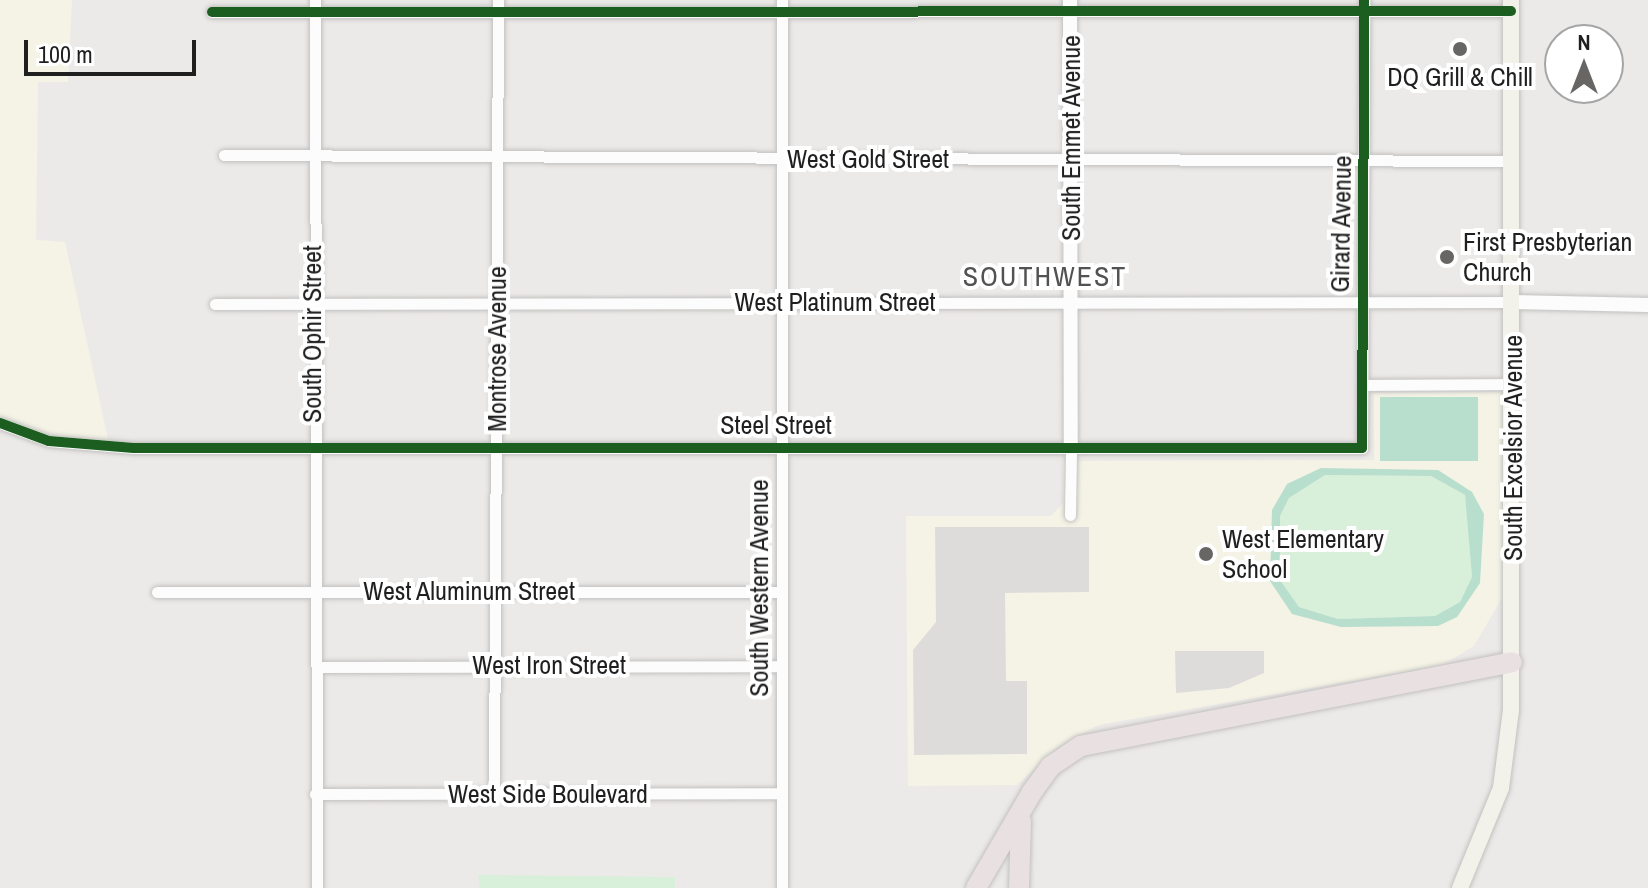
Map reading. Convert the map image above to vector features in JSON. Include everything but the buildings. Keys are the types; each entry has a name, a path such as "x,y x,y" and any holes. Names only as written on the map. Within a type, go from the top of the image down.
{"highway":[{"path":"976,888 1051,766 1104,739 1512,662"},
{"path":"1019,888 1024,806"}],"main road":[{"name":"South Excelsior Avenue","path":"1460,888 1501,788 1512,662 1515,384 1511,6"}],"street":[{"name":"South Ophir Street","path":"315,0 311,305 317,888"},
{"path":"212,12 315,13 498,6 1511,6"},
{"name":"Montrose Avenue","path":"494,794 498,6"},
{"name":"South Western Avenue","path":"782,6 782,888"},
{"name":"South Emmet Avenue","path":"1070,6 1074,158 1070,515"},
{"name":"Girard Avenue","path":"1362,448 1364,6"},
{"name":"West Gold Street","path":"224,155 499,159 1513,161"},
{"name":"West Platinum Street","path":"215,304 1513,302 1648,305"},
{"path":"1363,385 1515,384"},
{"name":"Steel Street","path":"0,423 85,447 1362,448"},
{"name":"West Aluminum Street","path":"157,592 780,592"},
{"name":"West Iron Street","path":"317,667 496,664 781,666"},
{"name":"West Side Boulevard","path":"315,794 781,793"}],"shaded area":[{"path":"0,0 72,0 68,82 38,82 36,240 65,242 110,448 0,423"},
{"name":"West Elementary School","path":"1505,392 1506,591 1474,646 1442,665 1098,725 1058,747 1017,785 908,786 906,516 1051,516 1063,503 1063,461 1374,460 1374,393"},
{"path":"935,527 1089,527 1089,592 1005,593 1006,681 1027,681 1027,754 914,755 913,650 936,622"},
{"path":"1175,651 1264,651 1264,673 1229,688 1176,693"}],"green space":[{"path":"1380,397 1478,397 1478,461 1380,461"},
{"path":"1321,468 1438,470 1472,492 1484,514 1480,583 1457,617 1438,626 1341,627 1292,614 1270,581 1272,510 1287,484","holes":["1325,475 1431,476 1465,495 1472,577 1460,602 1435,616 1338,619 1299,607 1280,580 1280,516 1289,498"]},
{"path":"1325,475 1431,476 1465,495 1472,577 1460,602 1435,616 1338,619 1299,607 1280,580 1280,516 1289,498"},
{"path":"478,875 675,877 675,888 480,888"}],"cycle path":[{"path":"0,423 49,441 134,448 1362,448 1364,0"},
{"path":"212,12 1511,11"}],"place":[{"name":"DQ Grill & Chill","path":"1460,49"},
{"name":"First Presbyterian Church","path":"1447,257"},
{"name":"West Elementary School","path":"1206,554"}],"district":[{"name":"SOUTHWEST","path":"1045,276"}]}
